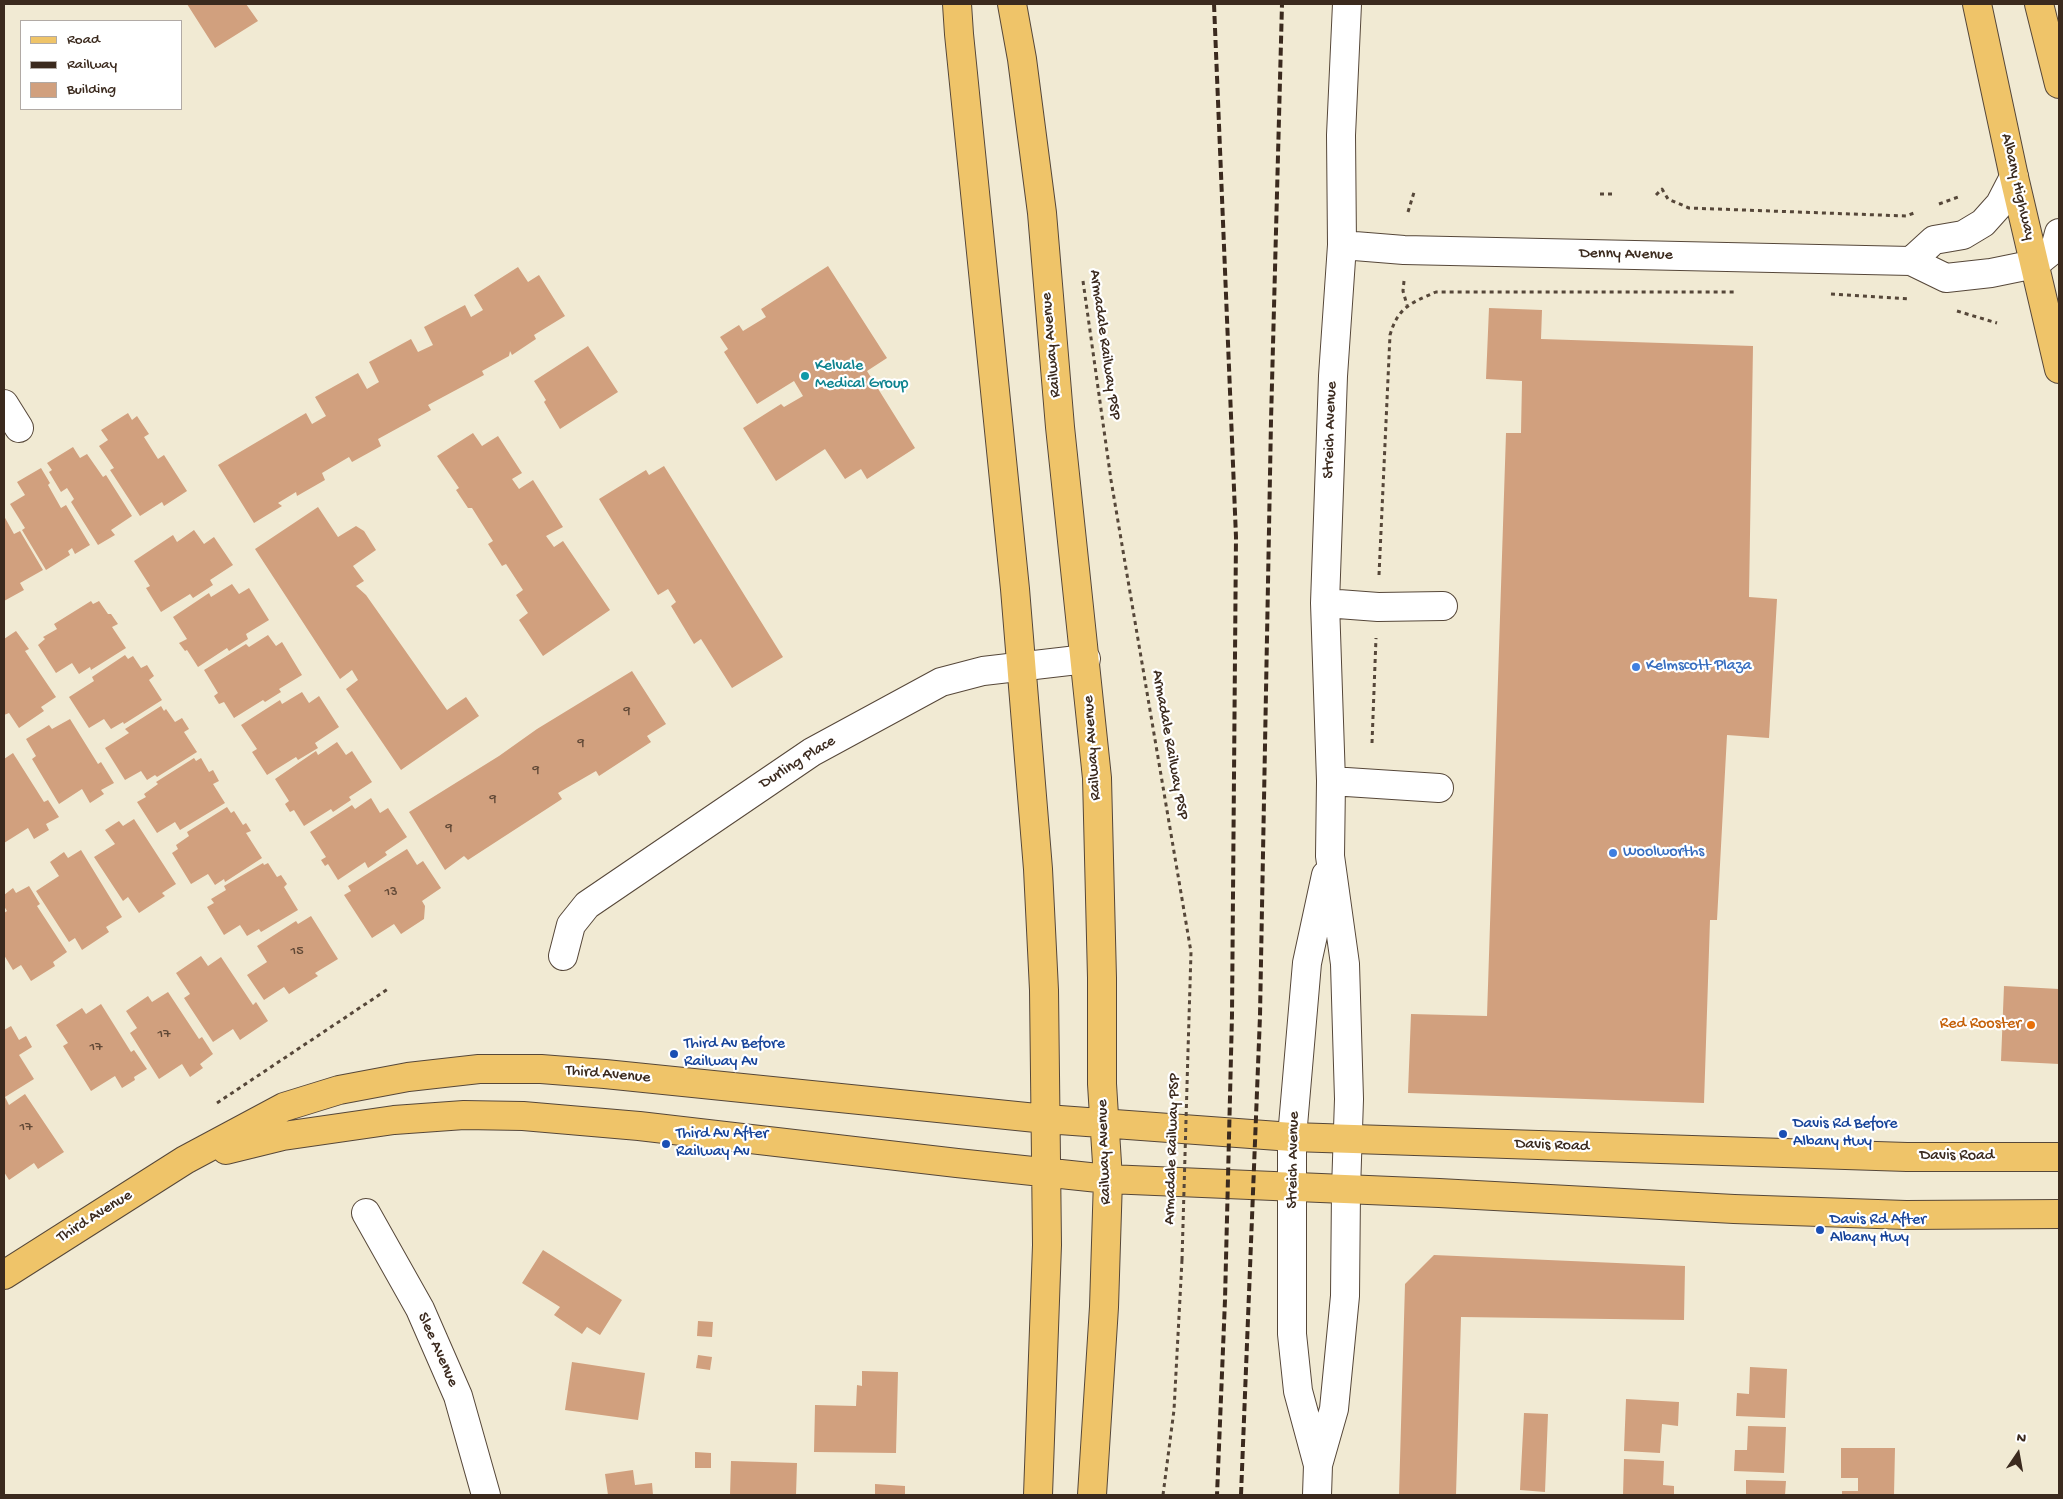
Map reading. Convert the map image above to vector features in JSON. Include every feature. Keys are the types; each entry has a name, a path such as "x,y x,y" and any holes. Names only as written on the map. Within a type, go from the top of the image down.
{"main road":[{"path":"957,4 1022,668 1039,896 1044,990 1047,1245 1038,1495"},
{"name":"Railway Avenue","path":"1012,4 1022,59 1042,214 1059,417 1086,659 1097,778 1102,978 1102,1084 1108,1179 1104,1307 1092,1495"},
{"name":"Albany Highway","path":"1977,4 2014,177 2059,369"},
{"path":"2039,4 2059,84"},
{"name":"Third Avenue","path":"4,1275 185,1160 284,1107 339,1090 408,1077 479,1069 541,1069 1046,1119"},
{"name":"Third Avenue","path":"185,1160 283,1136 394,1120 464,1115 524,1116 639,1126 1046,1173"},
{"name":"Davis Road","path":"1046,1119 1348,1140 1907,1157 2059,1157"},
{"path":"1046,1173 1108,1179 1439,1193 1734,1209 1906,1215 2059,1214"}],"street":[{"name":"Streich Avenue","path":"1317,1495 1318,1465 1334,1409 1345,1296 1350,1081 1345,964 1330,856 1331,781 1325,603 1333,376 1342,245 1341,135 1347,4"},
{"path":"1911,261 1934,240 1963,234 1983,223 2000,204 2014,177"},
{"name":"Denny Avenue","path":"1342,245 1404,250 1911,261 1946,278 1991,273 2035,264 2055,248 2059,234"},
{"path":"4,404 19,428"},
{"path":"1325,603 1378,607 1443,606"},
{"name":"Durling Place","path":"563,956 571,926 587,905 812,752 942,682 984,671 1086,659"},
{"path":"1331,781 1439,788"},
{"name":"Streich Avenue","path":"1318,1465 1298,1391 1292,1334 1292,1137 1307,963 1330,856"},
{"name":"Slee Avenue","path":"366,1213 420,1309 458,1396 486,1495"}],"path":[{"path":"1408,212 1415,189"},
{"path":"1656,195 1662,189 1668,199 1689,208 1906,216 1923,210"},
{"path":"1600,194 1614,194"},
{"path":"1932,206 1966,194"},
{"path":"1404,276 1403,291 1406,305"},
{"name":"Armadale Railway PSP","path":"1082,280 1110,480 1191,952 1182,1260 1174,1410 1163,1495"},
{"path":"1372,743 1390,335 1393,324 1406,305 1436,292 1738,292"},
{"path":"1825,294 1919,299"},
{"path":"1954,310 1997,323"},
{"path":"214,1106 388,989"}],"building":[{"path":"187,4 246,4 258,21 215,48"},
{"name":"Kelvale Medical Group","path":"828,266 887,358 867,371 915,448 867,479 861,469 845,479 825,449 776,481 743,428 781,404 784,407 803,396 794,381 757,404 724,352 728,349 720,337 739,325 743,331 766,317 761,309"},
{"path":"518,267 528,282 539,275 565,316 534,335 536,339 512,355 510,351 509,356 482,371 484,375 428,405 431,410 378,439 381,446 352,462 349,457 322,473 325,480 297,496 296,492 278,503 282,506 254,523 218,465 306,413 312,424 326,416 315,397 358,373 367,389 379,382 369,362 411,339 418,352 433,345 424,327 465,305 471,317 483,310 474,295"},
{"name":"Kelmscott Plaza","path":"1489,308 1542,310 1541,339 1753,346 1749,597 1777,599 1769,738 1727,735 1717,920 1710,920 1704,1103 1408,1093 1411,1014 1487,1016 1506,433 1521,433 1522,381 1486,379"},
{"path":"588,346 618,392 560,429 544,402 546,400 534,381"},
{"path":"128,413 132,420 137,416 149,434 144,437 158,459 164,455 187,491 164,506 162,502 140,516 110,470 114,468 99,446 108,440 101,430"},
{"path":"473,433 482,446 498,436 522,473 512,479 519,489 533,480 563,527 546,536 554,547 563,541 610,610 543,656 519,620 528,613 516,595 523,590 506,564 502,566 488,544 493,541 472,508 468,508 456,490 459,488 437,456"},
{"path":"73,447 80,458 87,454 103,477 106,475 132,516 111,530 115,535 98,545 71,502 74,499 67,488 61,492 49,472 52,470 47,463"},
{"path":"664,466 783,657 732,688 701,639 694,644 671,606 676,602 668,589 658,595 599,499 646,470 649,475"},
{"path":"41,468 61,508 66,505 90,545 75,554 72,548 68,551 70,555 46,570 22,530 25,528 10,504 25,495 17,482"},
{"path":"318,507 338,537 356,526 364,531 376,550 353,566 364,581 356,586 366,595 447,710 466,697 479,716 401,770 346,689 358,680 352,670 340,679 255,549"},
{"path":"4,516 14,534 20,531 43,570 20,583 24,590 4,601"},
{"path":"194,530 204,544 214,537 233,565 210,580 213,585 193,598 190,594 161,612 146,588 150,586 134,561 173,535 177,542"},
{"path":"232,584 239,594 249,588 269,620 246,634 248,639 229,651 227,648 198,667 187,650 185,651 179,643 187,639 173,617 209,593 211,597"},
{"path":"91,601 93,604 99,601 108,614 111,614 118,624 112,627 126,648 91,670 90,667 79,674 72,663 56,673 38,645 45,639 43,637 57,629 54,624"},
{"path":"16,631 29,649 25,651 56,697 41,707 44,711 19,728 9,713 4,715 4,639"},
{"path":"268,635 276,646 282,642 302,675 279,689 281,692 265,702 263,700 234,718 224,702 219,704 214,696 218,693 204,670 246,644 249,647"},
{"path":"125,655 128,659 133,656 141,668 147,665 154,676 149,680 162,700 124,724 123,722 111,729 104,719 89,728 69,697 94,681 92,677"},
{"path":"632,671 666,724 647,736 651,742 599,776 596,771 558,793 562,799 468,860 464,856 445,870 409,812 499,756 537,729"},
{"path":"302,692 309,703 319,696 339,727 315,743 318,748 298,760 296,757 267,775 252,752 257,749 241,725 280,700 282,704"},
{"path":"161,706 164,711 166,709 175,722 182,718 189,729 184,732 197,752 157,777 155,775 147,780 141,771 125,780 105,748 129,733 125,729"},
{"path":"70,719 98,764 101,762 114,783 101,790 104,794 90,803 82,789 59,804 32,759 36,756 26,739 49,725 52,729"},
{"path":"337,742 346,755 352,751 372,782 349,797 351,800 333,812 331,809 304,826 294,810 290,812 285,804 289,801 275,779 316,751 318,755"},
{"path":"13,753 44,802 48,800 59,817 46,824 49,830 34,839 28,828 4,843 4,759"},
{"path":"194,758 196,761 201,758 209,772 213,770 219,781 213,784 225,803 180,830 175,822 157,833 137,802 146,797 144,794 158,784 156,782"},
{"path":"371,798 380,813 388,808 407,837 385,852 387,855 368,868 365,862 338,880 328,864 325,866 321,860 326,857 310,832 352,805 355,809"},
{"path":"227,807 231,813 234,811 243,825 246,823 251,831 246,833 262,858 225,882 224,879 215,885 208,874 191,884 172,853 178,849 176,845 189,836 187,832"},
{"path":"134,819 176,884 162,893 165,896 139,913 128,897 123,901 94,857 115,844 105,830 119,821 123,826"},
{"path":"407,849 417,865 423,861 441,888 422,901 425,906 424,919 401,934 394,924 372,938 344,895 351,891 348,886"},
{"path":"81,850 122,917 106,927 109,932 82,950 75,938 69,942 36,891 59,876 50,862 64,852 68,858"},
{"path":"263,863 264,865 268,863 277,877 281,875 287,884 284,887 298,910 261,932 259,929 247,936 240,925 224,935 207,907 214,903 211,899 226,890 224,886"},
{"path":"29,886 40,904 37,906 67,952 53,962 55,966 31,981 21,965 13,970 4,955 4,913 7,911 4,906 4,895 13,888 16,893"},
{"path":"311,916 338,959 315,973 318,976 289,994 284,987 264,1000 247,975 267,962 257,946 296,921 298,924"},
{"path":"201,956 208,966 221,957 253,1005 256,1002 268,1021 240,1040 233,1029 213,1042 184,998 190,994 176,973"},
{"name":"Red Rooster","path":"2004,986 2059,989 2059,1064 2001,1061"},
{"path":"168,992 199,1039 202,1037 213,1054 200,1064 203,1068 190,1077 182,1064 159,1079 130,1033 137,1028 126,1011 148,996 152,1002"},
{"path":"101,1004 131,1052 134,1050 147,1069 122,1088 115,1076 91,1091 63,1046 68,1043 56,1025 82,1008 86,1014"},
{"path":"11,1026 19,1040 26,1036 32,1047 19,1055 34,1079 5,1097 9,1105 25,1094 64,1152 38,1169 34,1163 9,1180 4,1172 4,1030"},
{"path":"543,1250 622,1300 600,1335 587,1327 582,1334 554,1315 560,1307 522,1283"},
{"path":"1434,1255 1685,1266 1684,1320 1461,1317 1456,1495 1399,1495 1405,1284"},
{"path":"698,1321 713,1322 712,1337 697,1336"},
{"path":"698,1355 712,1357 710,1370 696,1368"},
{"path":"572,1362 645,1373 638,1420 565,1410"},
{"path":"1750,1367 1787,1369 1785,1418 1736,1416 1737,1393 1749,1394"},
{"path":"862,1371 898,1372 896,1453 814,1452 815,1405 856,1406 857,1385 862,1386"},
{"path":"1626,1399 1679,1402 1678,1426 1662,1424 1660,1453 1624,1451"},
{"path":"1524,1413 1548,1414 1545,1492 1520,1490"},
{"path":"1748,1426 1786,1427 1784,1473 1734,1471 1735,1450 1747,1450"},
{"path":"1841,1448 1895,1448 1894,1495 1842,1495 1842,1491 1858,1491 1858,1478 1841,1478"},
{"path":"695,1452 711,1453 711,1468 695,1468"},
{"path":"1624,1459 1664,1461 1663,1485 1674,1486 1674,1495 1623,1495"},
{"path":"731,1461 797,1463 796,1495 730,1495"},
{"path":"633,1470 635,1485 652,1483 653,1495 608,1495 605,1474"},
{"path":"1746,1480 1786,1481 1785,1495 1746,1495"},
{"path":"875,1484 905,1486 905,1495 875,1495"}],"railway":[{"path":"1214,4 1236,537 1232,1015 1225,1300 1217,1495"},
{"path":"1241,1495 1260,1016 1271,421 1282,4"}],"place":[{"name":"Kelvale Medical Group","path":"805,376"},
{"name":"Kelmscott Plaza","path":"1636,667"},
{"name":"Woolworths","path":"1613,853"},
{"name":"Red Rooster","path":"2031,1025"},
{"name":"Third Av Before Railway Av","path":"674,1054"},
{"name":"Davis Rd Before Albany Hwy","path":"1783,1134"},
{"name":"Third Av After Railway Av","path":"666,1144"},
{"name":"Davis Rd After Albany Hwy","path":"1820,1230"}]}
